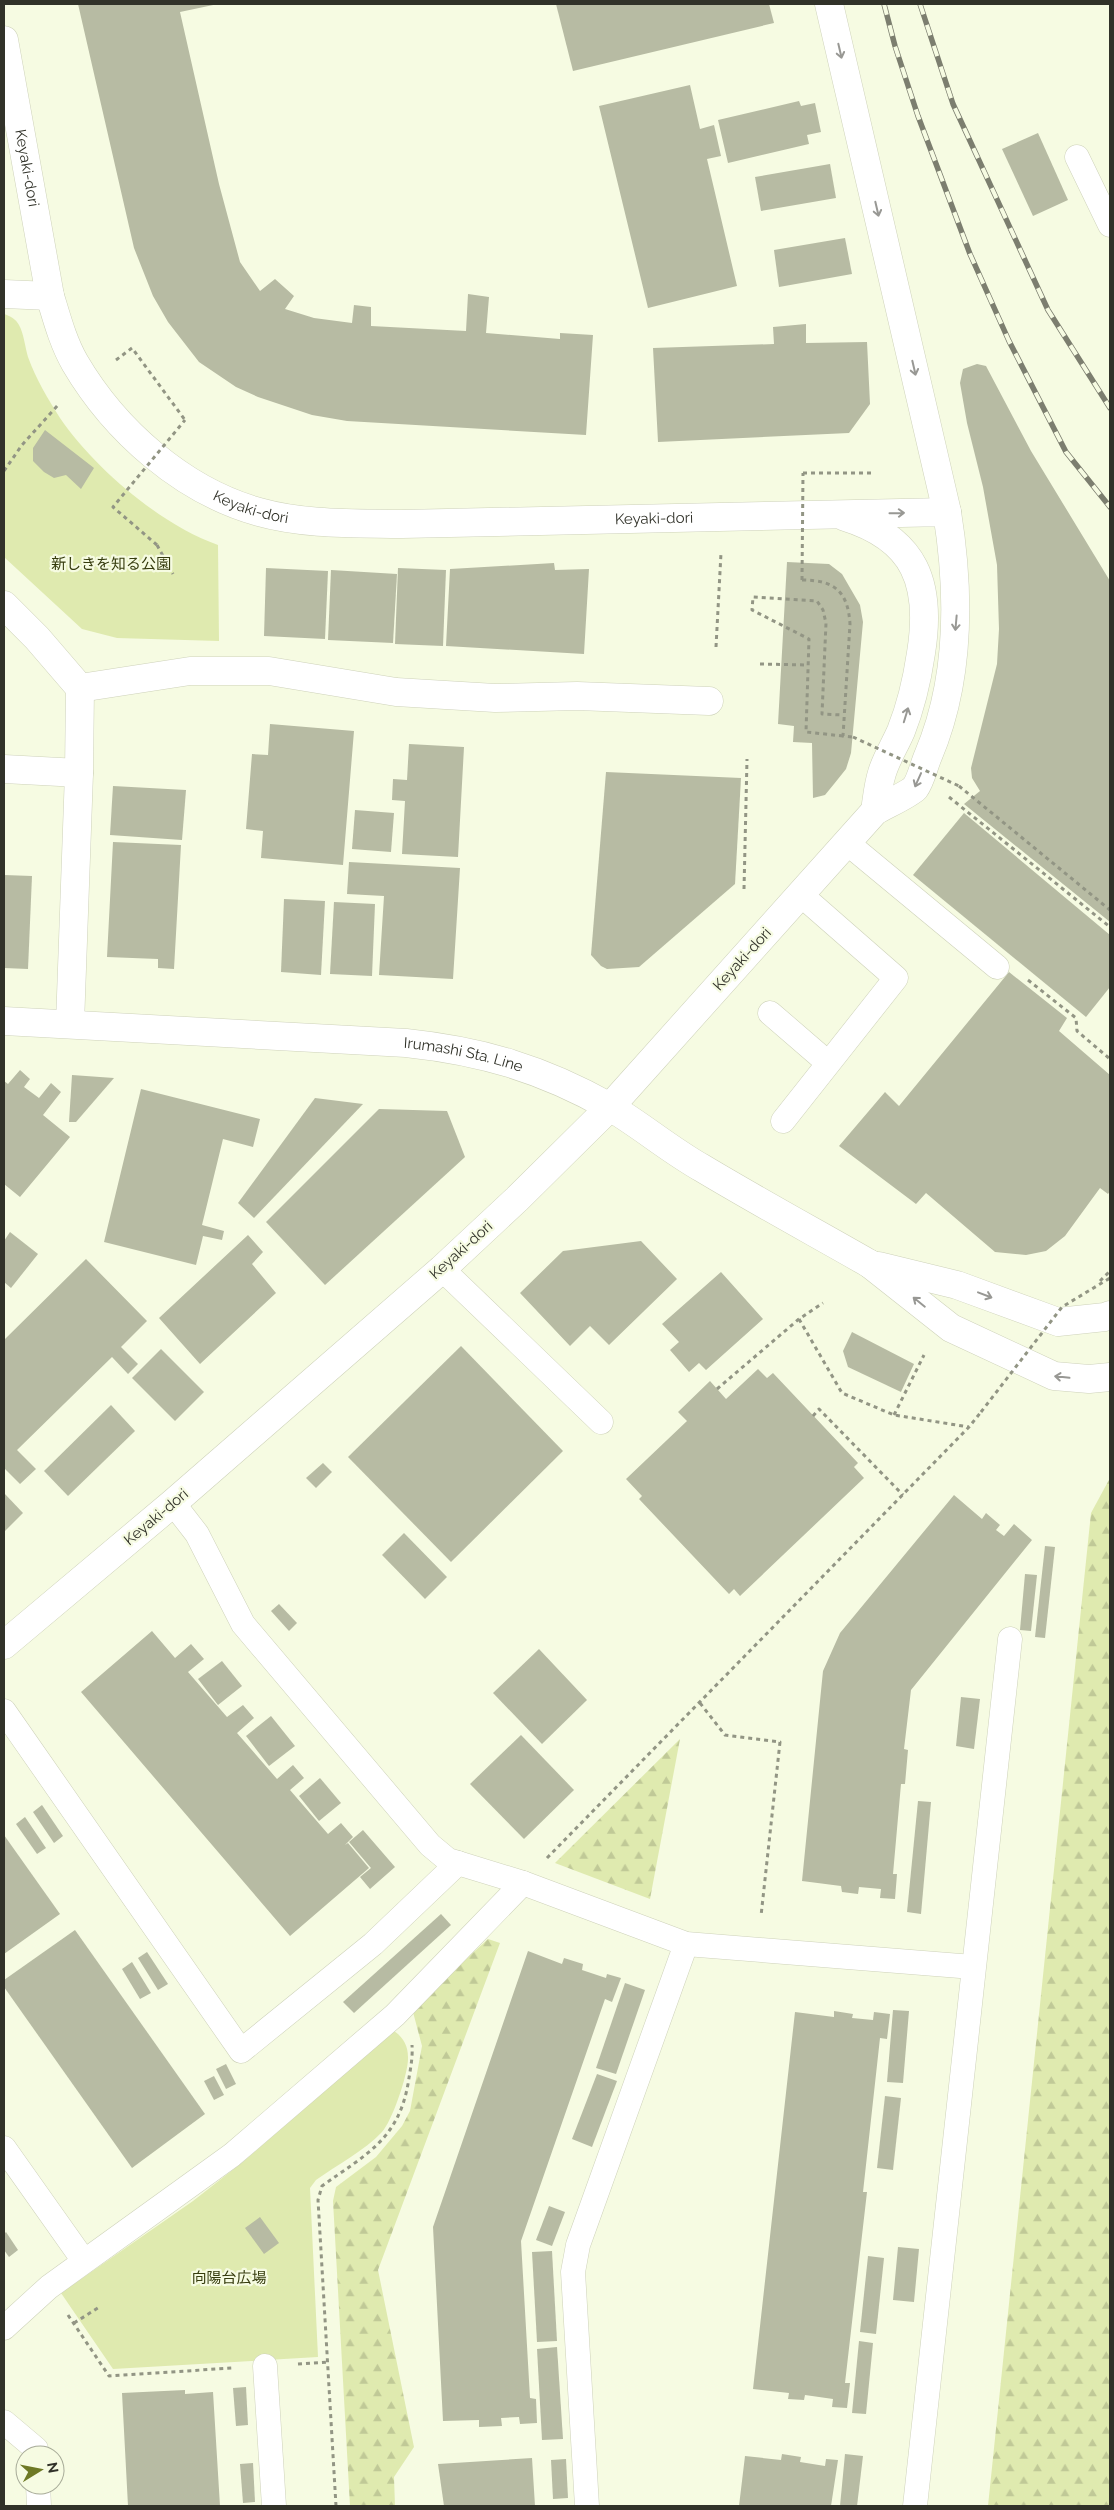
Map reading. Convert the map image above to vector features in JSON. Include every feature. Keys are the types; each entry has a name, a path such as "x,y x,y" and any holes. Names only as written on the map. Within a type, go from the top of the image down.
{"street":[{"path":"829,4 947,512"},
{"name":"Keyaki-dori","path":"4,40 50,296 60,330 75,362 97,396 120,423 144,447 187,479 226,501 260,513 340,523 402,524 947,512 954,553 957,611 948,696 934,741 915,788 875,811 610,1107 517,1199 442,1269 173,1503 4,1644"},
{"path":"4,294 50,296"},
{"name":"Keyaki-dori","path":"813,514 839,516 862,523 884,534 900,547 921,581 925,604 924,633 916,682 901,730 882,773 875,811"},
{"path":"4,605 37,638 80,688 80,772 70,1024"},
{"path":"80,688 190,671 269,671 396,692 495,698 577,696 709,701"},
{"path":"4,769 80,772"},
{"name":"Irumashi Sta. Line","path":"4,1021 406,1042 451,1047 494,1056 531,1070 610,1107 700,1168 870,1264"},
{"path":"870,1264 957,1284 1058,1322 1110,1315"},
{"path":"870,1264 951,1328 1054,1376 1089,1379 1110,1377"}],"lane":[{"path":"1077,157 1110,225"},
{"path":"846,842 997,967"},
{"path":"783,1121 896,978 800,894"},
{"path":"770,1013 828,1063"},
{"path":"442,1269 601,1422"},
{"path":"173,1503 197,1534 243,1624 430,1845 448,1860 523,1883 686,1944 973,1967"},
{"path":"914,2506 1010,1640"},
{"path":"4,1711 241,2051 374,1944 458,1863"},
{"path":"4,2328 49,2287 232,2155 395,2015 523,1883"},
{"path":"587,2506 573,2272 578,2245 686,1944"},
{"path":"4,2148 84,2261"},
{"path":"265,2366 274,2506"},
{"path":"4,2422 31,2445"}],"path":[{"path":"114,361 132,348 185,420 113,507 158,545 173,574"},
{"path":"4,471 22,445 60,404"},
{"path":"843,736 850,624 849,608 842,594 831,585 815,580 802,580 803,473 874,473"},
{"path":"716,647 721,548"},
{"path":"843,715 822,714 826,623 823,610 817,601 753,596 752,610 809,639 806,732 853,737 959,786 1110,910"},
{"path":"760,664 808,665"},
{"path":"744,890 747,759"},
{"path":"945,793 1110,927"},
{"path":"997,967 1012,967 1076,1018 1077,1032 1110,1059"},
{"path":"523,1883 969,1427 1062,1307 1110,1278"},
{"path":"717,1389 799,1319 823,1303"},
{"path":"799,1319 842,1393 894,1415 969,1427"},
{"path":"894,1415 924,1356"},
{"path":"813,1416 820,1410 903,1495"},
{"path":"700,1702 725,1735 780,1742 760,1924"},
{"path":"336,2506 318,2200 322,2186 369,2153 389,2133 398,2119 406,2094 413,2047 404,2022 395,2015"},
{"path":"49,2287 109,2376 328,2362"},
{"path":"74,2324 101,2306"}],"green space":[{"name":"新しきを知る公園","path":"4,314 13,318 18,323 28,357 42,389 60,418 91,456 130,493 152,509 196,536 218,545 219,641 117,638 82,629 4,557"},
{"path":"1110,1478 1110,2506 988,2506 1091,1513"},
{"path":"680,1739 650,1899 555,1863"},
{"path":"488,1939 500,1943 378,2270 414,2447 394,2477 395,2506 350,2506 333,2201 336,2187 376,2157 402,2126 410,2111 422,2046 413,2012 428,1994"},
{"name":"向陽台広場","path":"394,2031 406,2046 408,2064 399,2096 386,2127 350,2158 316,2180 310,2188 318,2357 113,2369 61,2293 193,2201 244,2161"}],"building":[{"path":"78,4 218,4 180,12 219,184 240,262 260,291 275,279 294,296 285,309 314,318 352,323 354,305 371,307 371,326 466,331 468,294 489,297 486,333 560,339 560,333 593,335 586,435 347,421 312,415 258,397 236,387 199,362 168,322 153,296 134,248"},
{"path":"556,4 769,4 774,23 573,71"},
{"path":"690,85 700,129 714,125 721,156 707,159 737,286 648,308 599,106"},
{"path":"799,101 801,106 815,103 821,132 807,135 809,144 728,163 718,120"},
{"path":"1038,133 1068,200 1033,216 1002,149"},
{"path":"830,164 836,198 761,211 755,177"},
{"path":"845,238 852,274 779,287 774,250"},
{"path":"806,324 806,343 867,342 870,404 849,433 658,442 653,348 774,344 773,327"},
{"path":"977,364 986,366 1031,451 1110,581 1110,922 964,804 980,791 972,778 971,768 997,664 999,629 997,565 983,487 967,423 960,383 963,369"},
{"path":"45,430 94,468 81,489 66,475 54,478 44,472 33,461 33,448"},
{"path":"787,562 829,564 842,574 860,605 863,622 851,753 846,769 825,795 813,798 812,743 793,742 794,726 778,724"},
{"path":"554,563 555,570 589,569 584,654 446,646 450,569"},
{"path":"266,568 328,571 325,639 264,636"},
{"path":"398,568 446,570 443,646 395,644"},
{"path":"331,570 397,574 393,643 328,640"},
{"path":"270,724 354,731 343,865 261,858 263,831 246,829 252,754 268,755"},
{"path":"409,744 464,747 458,857 402,854 405,801 392,800 393,779 407,780"},
{"path":"606,772 741,778 735,884 639,967 607,969 601,966 591,955"},
{"path":"113,786 186,790 182,840 110,835"},
{"path":"355,810 394,813 391,852 352,849"},
{"path":"964,813 1110,935 1110,987 1086,1017 913,875"},
{"path":"113,842 181,845 174,969 158,968 158,959 107,957"},
{"path":"349,862 460,868 453,979 379,975 384,896 347,894"},
{"path":"4,875 32,876 28,969 4,968"},
{"path":"284,899 325,901 321,975 281,972"},
{"path":"334,902 375,904 372,976 330,974"},
{"path":"1009,972 1067,1018 1059,1031 1110,1075 1110,1191 1108,1194 1100,1188 1065,1236 1046,1251 1026,1255 995,1252 926,1193 916,1204 839,1146 885,1092 899,1106"},
{"path":"20,1070 30,1079 24,1087 39,1098 51,1083 61,1092 43,1115 70,1137 20,1197 4,1184 4,1081 8,1084"},
{"path":"72,1075 114,1078 76,1122 69,1122"},
{"path":"141,1089 260,1119 253,1147 223,1139 202,1225 224,1231 222,1240 203,1236 196,1265 104,1242"},
{"path":"315,1098 363,1104 254,1218 238,1203"},
{"path":"379,1109 447,1111 465,1157 325,1285 266,1222"},
{"path":"10,1232 38,1254 11,1288 4,1282 4,1241"},
{"path":"248,1235 263,1252 252,1264 276,1293 200,1364 159,1318"},
{"path":"641,1241 677,1279 609,1345 590,1326 570,1346 520,1293 563,1251"},
{"path":"86,1259 147,1321 121,1347 138,1364 128,1374 112,1357 17,1450 36,1469 20,1484 4,1468 4,1340"},
{"path":"721,1272 763,1319 706,1370 699,1363 689,1372 670,1350 679,1342 662,1324"},
{"path":"852,1332 914,1364 901,1392 848,1367 843,1351"},
{"path":"461,1346 563,1451 451,1562 348,1457"},
{"path":"161,1349 204,1392 175,1421 132,1378"},
{"path":"758,1369 767,1378 773,1373 858,1463 854,1467 864,1478 740,1596 734,1589 729,1594 639,1499 642,1496 626,1479 687,1421 678,1412 710,1381 726,1399"},
{"path":"111,1405 135,1431 68,1496 44,1471"},
{"path":"323,1463 332,1472 316,1488 306,1478"},
{"path":"4,1493 23,1513 4,1532"},
{"path":"954,1495 982,1519 986,1513 1000,1525 996,1530 1004,1536 1014,1524 1032,1540 911,1690 904,1749 908,1750 905,1784 901,1784 893,1874 897,1874 895,1899 880,1898 881,1889 859,1887 858,1894 842,1892 841,1886 802,1881 823,1671 840,1633"},
{"path":"404,1533 447,1577 425,1599 382,1555"},
{"path":"1045,1546 1055,1547 1045,1638 1035,1637"},
{"path":"1025,1574 1037,1575 1031,1631 1020,1630"},
{"path":"279,1604 297,1623 289,1631 271,1611"},
{"path":"152,1631 175,1658 191,1644 204,1659 188,1672 227,1717 243,1705 254,1718 237,1733 277,1779 293,1765 304,1778 290,1790 328,1834 341,1823 353,1837 345,1845 348,1843 369,1868 290,1936 81,1692"},
{"path":"539,1649 587,1700 542,1744 493,1693"},
{"path":"222,1661 242,1686 218,1705 198,1679"},
{"path":"961,1697 980,1699 974,1749 956,1746"},
{"path":"271,1716 295,1746 269,1766 246,1736"},
{"path":"521,1735 574,1790 524,1839 470,1784"},
{"path":"320,1778 341,1803 319,1821 299,1796"},
{"path":"918,1801 931,1802 921,1914 907,1912"},
{"path":"42,1805 63,1836 54,1843 33,1812"},
{"path":"25,1817 46,1848 37,1854 16,1824"},
{"path":"363,1830 395,1867 370,1889 360,1877 371,1868 349,1842"},
{"path":"4,1835 60,1914 4,1954"},
{"path":"441,1914 451,1925 354,2013 343,2002"},
{"path":"75,1930 205,2114 132,2168 4,1987 4,1980"},
{"path":"528,1951 562,1964 564,1958 583,1964 582,1970 606,1978 607,1974 621,1978 612,2002 605,1999 521,2241 530,2398 536,2399 537,2423 520,2424 519,2417 501,2418 502,2426 479,2427 479,2420 443,2421 433,2227"},
{"path":"147,1952 168,1984 158,1990 138,1958"},
{"path":"132,1962 151,1993 140,1999 122,1969"},
{"path":"625,1983 645,1990 616,2074 596,2068"},
{"path":"893,2010 909,2011 903,2083 887,2082"},
{"path":"834,2011 853,2014 852,2018 873,2020 874,2012 890,2014 887,2039 880,2038 863,2192 867,2192 845,2383 850,2383 847,2408 832,2407 833,2399 805,2395 804,2400 788,2399 789,2393 753,2389 795,2012 834,2017"},
{"path":"226,2064 236,2084 226,2089 216,2069"},
{"path":"597,2074 617,2081 592,2147 572,2139"},
{"path":"214,2076 224,2095 214,2100 204,2081"},
{"path":"885,2096 901,2098 893,2170 877,2168"},
{"path":"549,2206 565,2212 552,2246 536,2240"},
{"path":"260,2217 279,2243 264,2254 245,2228"},
{"path":"6,2232 18,2250 9,2257 4,2250 4,2234"},
{"path":"898,2247 919,2249 914,2302 893,2300"},
{"path":"552,2251 557,2341 537,2342 532,2252"},
{"path":"868,2256 884,2258 876,2334 860,2332"},
{"path":"859,2341 873,2343 866,2414 852,2413"},
{"path":"557,2347 563,2439 542,2440 537,2349"},
{"path":"246,2387 248,2425 236,2426 233,2388"},
{"path":"185,2390 185,2394 213,2392 220,2506 128,2506 122,2393"},
{"path":"782,2454 801,2457 800,2462 825,2466 826,2459 838,2460 831,2506 739,2506 745,2456 781,2460"},
{"path":"845,2454 863,2456 857,2506 840,2506"},
{"path":"532,2458 535,2506 444,2506 438,2464"},
{"path":"566,2459 568,2498 553,2499 551,2460"},
{"path":"253,2463 255,2502 243,2503 240,2464"}],"railway":[{"path":"884,4 895,46 918,116 970,254 1009,341 1066,452 1110,507"},
{"path":"920,4 953,104 1048,310 1110,408"}]}
